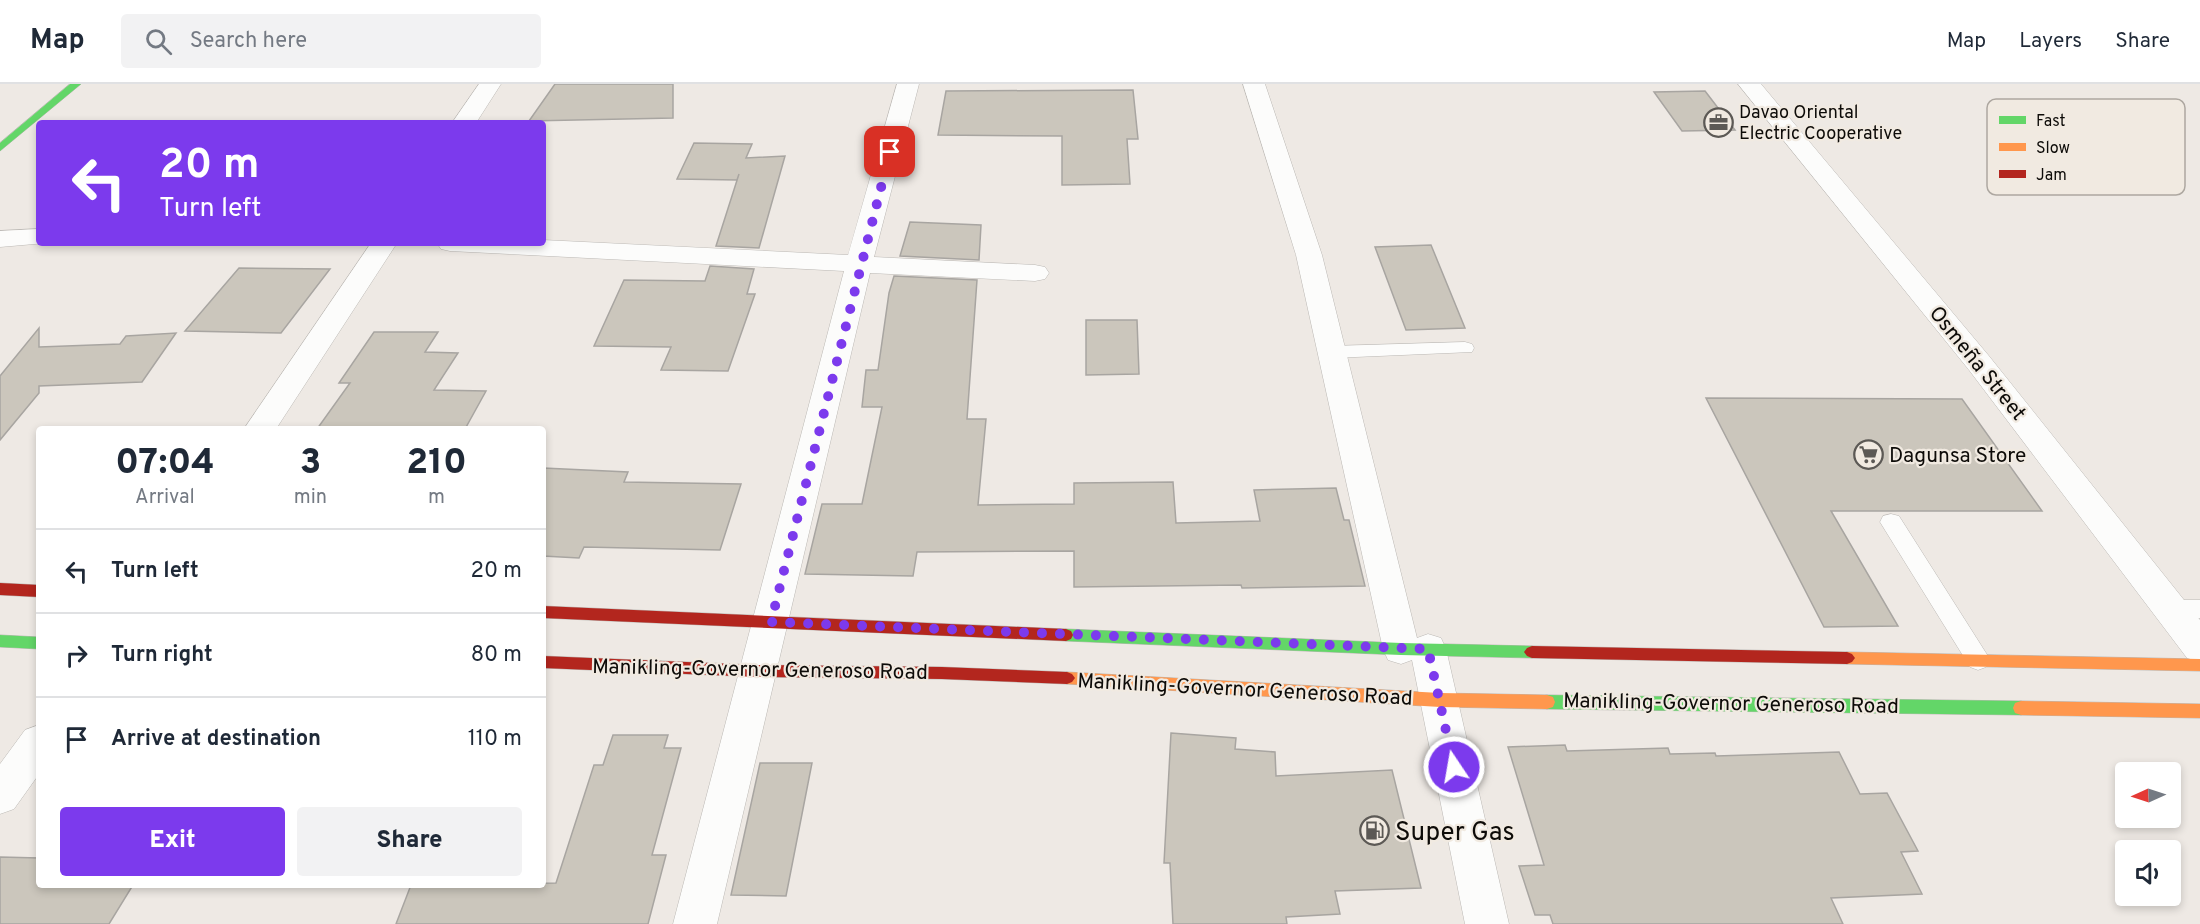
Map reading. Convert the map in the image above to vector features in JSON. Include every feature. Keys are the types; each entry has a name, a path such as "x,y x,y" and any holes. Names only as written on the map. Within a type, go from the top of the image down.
{"main road":[{"path":"0,148 76,84"},
{"path":"0,589 36,591"},
{"name":"Manikling-Governor Generoso Road","path":"546,612 1414,649 2200,665"},
{"path":"0,641 36,643"},
{"name":"Manikling-Governor Generoso Road","path":"546,663 758,671 942,673 1065,678 1440,700 2200,711"}],"street":[{"path":"466,120 490,84"},
{"path":"695,924 859,264 908,84"},
{"path":"1254,84 1309,255 1380,551 1414,649 1440,700 1487,924"},
{"name":"Osmeña Street","path":"1749,84 2185,609 2200,648"},
{"path":"0,239 36,237"},
{"path":"262,426 382,246"},
{"path":"508,246 1035,273"},
{"path":"0,796 36,746"}],"lane":[{"path":"1332,352 1465,348"},
{"path":"1891,522 1978,660"}],"building":[{"path":"555,84 673,84 673,118 530,120"},
{"path":"1133,90 1138,139 1127,139 1130,184 1062,185 1062,136 938,135 946,91"},
{"path":"1705,91 1735,130 1682,131 1654,92"},
{"path":"694,143 752,144 746,158 785,156 759,248 716,246 739,174 737,180 677,179"},
{"path":"910,222 981,225 979,260 900,256"},
{"path":"1431,245 1465,328 1406,330 1375,247"},
{"path":"710,266 754,269 747,294 755,294 728,371 661,370 671,347 594,346 624,280 705,281"},
{"path":"239,268 330,269 281,333 185,331"},
{"path":"894,276 977,280 967,419 986,419 978,505 1074,504 1074,483 1173,482 1176,523 1260,521 1254,490 1336,488 1344,520 1349,520 1365,586 1074,587 1074,551 917,552 913,576 805,574 822,504 862,504 882,407 862,407 866,370 878,370 889,293"},
{"path":"1086,320 1137,320 1139,374 1086,375"},
{"path":"39,328 39,347 120,344 126,336 176,333 142,382 39,386 39,393 0,440 0,376"},
{"path":"374,332 438,332 425,352 458,353 434,390 486,391 467,426 319,426 350,383 339,383"},
{"name":"Dagunsa Store","path":"1706,398 1962,399 2042,511 1831,511 1898,626 1824,627"},
{"path":"546,468 628,472 624,482 741,484 720,550 584,547 579,558 546,556"},
{"path":"1171,733 1236,738 1235,749 1275,752 1276,776 1392,770 1421,888 1335,891 1340,914 1286,917 1287,924 1173,924 1170,863 1164,863"},
{"path":"613,735 668,735 664,748 681,748 652,855 666,855 648,924 396,924 410,888 546,888 546,883 556,883 594,765 603,765"},
{"path":"1565,745 1567,751 1668,748 1670,754 1715,753 1716,756 1839,752 1860,794 1887,793 1918,851 1901,852 1922,894 1831,898 1843,924 1553,924 1550,915 1535,915 1519,866 1544,865 1508,747"},
{"path":"760,763 812,763 786,896 731,895"},
{"path":"0,857 36,858 36,888 131,888 109,924 0,924"}],"traffic: fast":[{"path":"0,148 76,84"},
{"path":"1066,635 1532,652"},
{"path":"0,641 36,643"},
{"path":"1547,702 2021,708"}],"traffic: slow":[{"path":"1847,658 2200,665"},
{"path":"1067,678 1440,700 1547,702"},
{"path":"2021,708 2200,711"}],"traffic: jam":[{"path":"0,589 36,591"},
{"path":"546,612 1066,635"},
{"path":"1532,652 1847,658"},
{"path":"546,662 758,671 942,673 1067,678"}],"place":[{"name":"Davao Oriental Electric Cooperative","path":"1718,122"},
{"name":"Dagunsa Store","path":"1868,455"},
{"name":"Super Gas","path":"1374,831"}],"route":[{"path":"890,152 859,264 771,622 1428,649 1454,767"}]}
